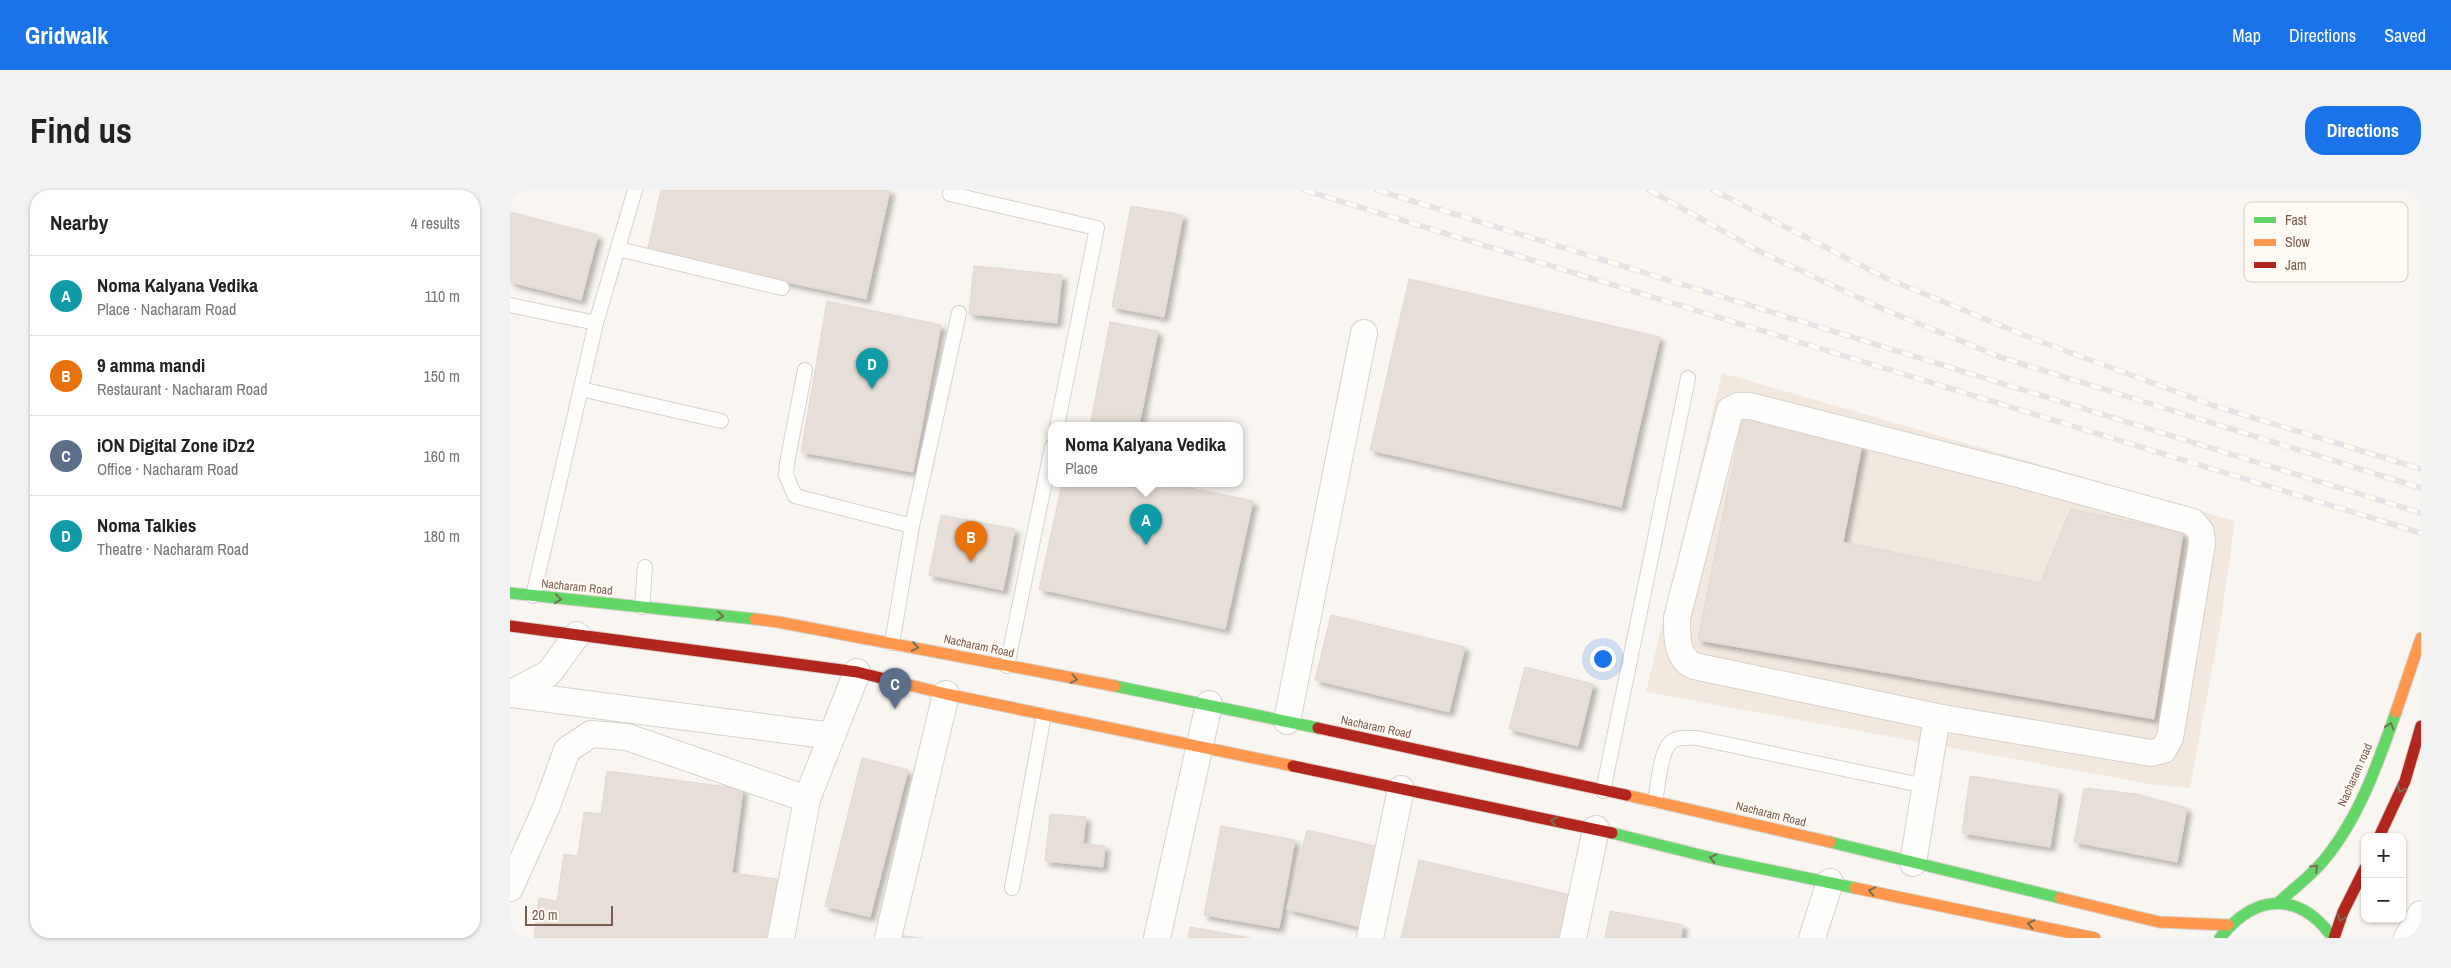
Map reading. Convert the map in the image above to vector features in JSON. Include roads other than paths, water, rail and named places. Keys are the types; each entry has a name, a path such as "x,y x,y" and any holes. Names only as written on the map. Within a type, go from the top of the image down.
{"main road":[{"name":"Nacharam Road","path":"510,593 778,622 1208,704 1655,801 1919,867 2159,922 2228,925"},
{"path":"510,626 857,672 946,694 1596,830 1716,858 1830,882 1917,896 2095,938"},
{"name":"Nacharam road","path":"2279,902 2324,860 2352,815 2376,765 2421,638"},
{"path":"2381,833 2405,780 2421,726"},
{"path":"2333,938 2343,912 2361,876"},
{"path":"2220,938 2228,925 2244,912 2260,905 2279,902 2310,913 2326,925 2333,938"}],"street":[{"path":"1287,721 1364,333"},
{"path":"1738,406 1750,406 2008,471 2193,522 2201,532 2202,544 2170,738 2163,750 2152,753 1937,716 1687,663 1681,653 1676,637 1677,618 1730,410 1738,406"},
{"path":"510,694 549,673 577,635"},
{"path":"781,938 807,799 857,672"},
{"path":"510,694 832,736"},
{"path":"888,938 946,694"},
{"path":"1157,938 1200,748 1208,704"},
{"path":"1919,867 1925,786 1934,747 1937,716"},
{"path":"510,888 546,808 566,750 591,734 627,737 807,799"},
{"path":"1370,938 1401,789"},
{"path":"1573,938 1596,830"},
{"path":"1812,938 1830,882"},
{"path":"2406,938 2421,914"}],"lane":[{"path":"533,596 596,323 635,190"},
{"path":"950,194 1097,228 1057,422"},
{"path":"618,249 782,288"},
{"path":"510,305 596,323"},
{"path":"892,643 912,526 959,313"},
{"path":"805,370 786,475 795,496 912,526"},
{"path":"1604,791 1688,378"},
{"path":"581,389 722,421"},
{"path":"1007,666 1048,466"},
{"path":"642,608 645,567"},
{"path":"1012,888 1044,715"},
{"path":"1655,801 1665,751 1671,742 1682,737 1697,738 1925,786"}],"railway":[{"path":"1304,190 2421,533"},
{"path":"1377,190 2421,513"},
{"path":"1649,190 1761,252 1883,309 2000,357 2421,488"},
{"path":"1713,190 1886,278 2031,338 2212,405 2421,469"}],"place":[{"name":"Noma Talkies","path":"872,389"},
{"name":"Noma Kalyana Vedika","path":"1146,545"},
{"name":"9 amma mandi","path":"971,562"},
{"name":"iON Digital Zone iDz2","path":"895,709"}]}
